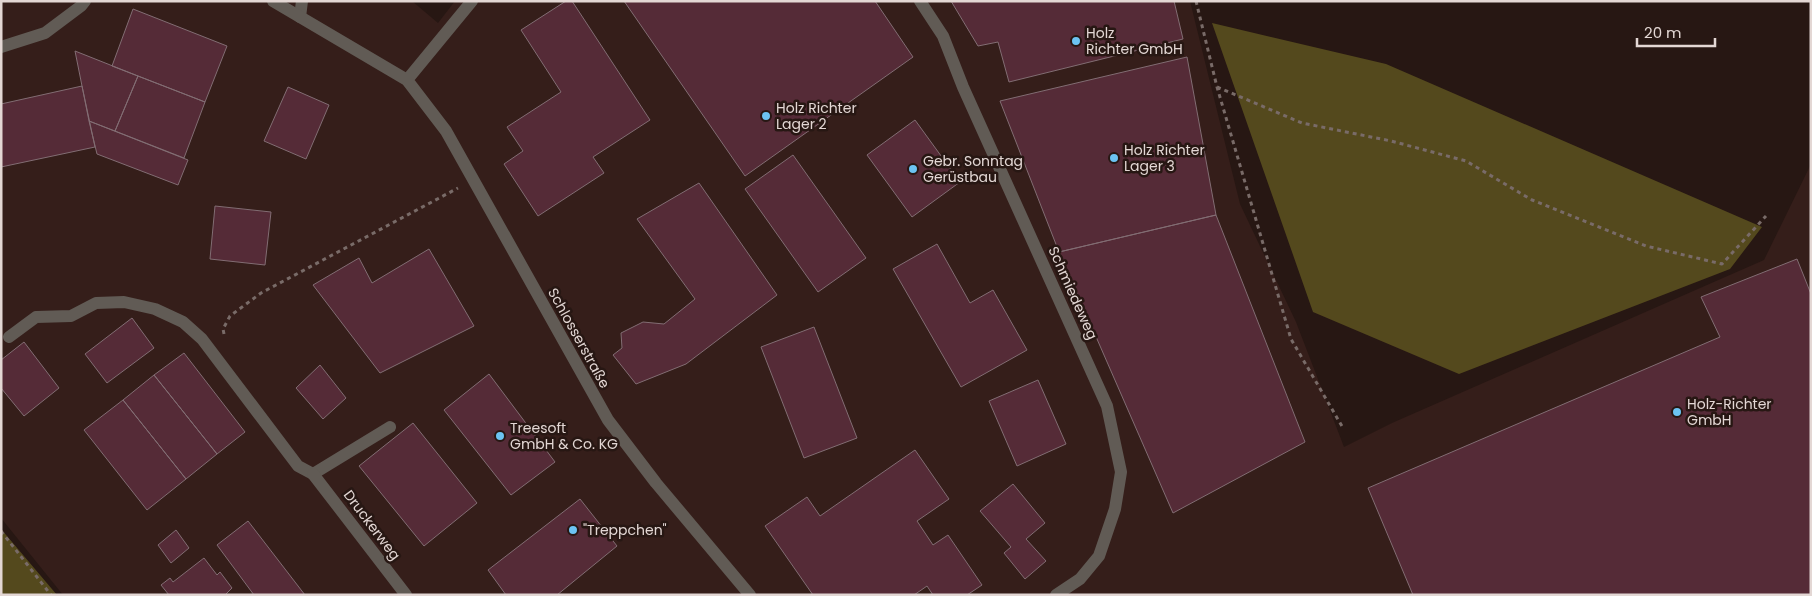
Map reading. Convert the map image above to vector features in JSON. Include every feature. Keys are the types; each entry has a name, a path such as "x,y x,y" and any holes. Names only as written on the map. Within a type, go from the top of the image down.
{"street":[{"path":"1,47 45,33 85,1"},
{"path":"273,1 407,80 472,1"},
{"path":"300,17 302,1"},
{"name":"Schmiedeweg","path":"920,1 944,36 963,87 1107,406 1121,472 1115,509 1098,556 1080,579 1056,595"},
{"name":"Schlosserstraße","path":"407,80 446,131 608,420 656,483 750,595"},
{"name":"Druckerweg","path":"9,337 36,317 70,316 96,303 124,302 156,309 183,322 202,339 298,466 314,474 406,595"},
{"path":"314,474 390,426"}],"path":[{"path":"1196,1 1217,87 1291,339 1343,428"},
{"path":"1217,87 1302,123 1391,141 1466,161 1532,200 1646,246 1722,264 1766,216"},
{"path":"225,338 222,329 230,316 261,293 474,180"},
{"path":"1,530 51,595"}],"shaded area":[{"path":"1,1 412,1 438,23 455,1 1190,1 1240,204 1296,322 1344,447 1392,423 1764,260 1811,164 1811,595 63,595 1,518"},
{"path":"1212,23 1386,64 1762,227 1730,269 1459,374 1313,312"},
{"path":"1,529 57,595 1,595"}],"building":[{"path":"566,1 572,1 650,120 593,157 604,173 538,216 504,164 523,151 507,127 561,92 521,30"},
{"name":"Holz Richter Lager 2","path":"624,1 875,1 913,57 745,176"},
{"name":"Holz Richter GmbH","path":"951,1 1174,1 1183,39 1009,82 998,42 978,46"},
{"path":"133,9 227,46 205,102 112,66"},
{"path":"75,51 138,76 115,131 89,121"},
{"name":"Holz Richter Lager 3","path":"1187,57 1216,215 1059,252 1000,101"},
{"path":"138,76 205,102 184,158 115,131"},
{"path":"82,86 95,147 1,167 1,104"},
{"path":"288,87 329,105 306,159 264,141"},
{"name":"Gebr. Sonntag Gerüstbau","path":"915,120 960,182 912,217 867,155"},
{"path":"89,121 188,160 178,185 97,154"},
{"path":"793,155 866,258 818,292 745,189"},
{"path":"699,183 777,295 686,364 636,384 613,355 622,348 621,333 643,322 664,324 695,299 637,219"},
{"path":"215,206 271,212 265,265 210,259"},
{"path":"1216,215 1305,442 1173,513 1059,252"},
{"path":"937,244 970,303 993,290 1027,350 961,387 893,269"},
{"path":"429,249 474,326 380,373 313,285 359,258 372,283"},
{"name":"Holz-Richter GmbH","path":"1797,259 1811,294 1811,595 1413,595 1368,488 1720,337 1701,297"},
{"path":"132,318 154,348 107,383 85,354"},
{"path":"814,327 857,438 804,458 761,347"},
{"path":"24,342 59,388 24,416 1,388 1,360"},
{"path":"184,353 245,432 217,454 154,375"},
{"path":"320,365 346,398 323,419 296,388"},
{"name":"Treesoft GmbH & Co. KG","path":"489,374 555,462 511,495 444,410"},
{"path":"154,375 217,454 186,479 123,400"},
{"path":"1038,380 1066,444 1017,466 989,401"},
{"path":"123,400 186,479 147,510 84,430"},
{"path":"413,423 477,503 424,546 359,466"},
{"path":"915,450 949,499 917,521 933,545 948,535 982,585 967,595 933,595 927,586 914,595 813,595 765,526 807,497 820,516"},
{"path":"1013,484 1045,523 1026,539 1046,561 1025,579 1004,553 1011,547 980,511"},
{"path":"580,499 617,546 557,595 506,595 488,570"},
{"path":"248,521 305,595 254,595 217,545"},
{"path":"176,530 189,548 171,563 158,545"},
{"path":"204,558 217,575 220,572 232,588 225,595 169,595 161,585 170,578 173,582"}],"place":[{"name":"Holz Richter GmbH","path":"1076,41"},
{"name":"Holz Richter Lager 2","path":"766,116"},
{"name":"Holz Richter Lager 3","path":"1114,158"},
{"name":"Gebr. Sonntag Gerüstbau","path":"913,169"},
{"name":"Holz-Richter GmbH","path":"1677,412"},
{"name":"Treesoft GmbH & Co. KG","path":"500,436"},
{"name":"\"Treppchen\"","path":"573,530"}]}
